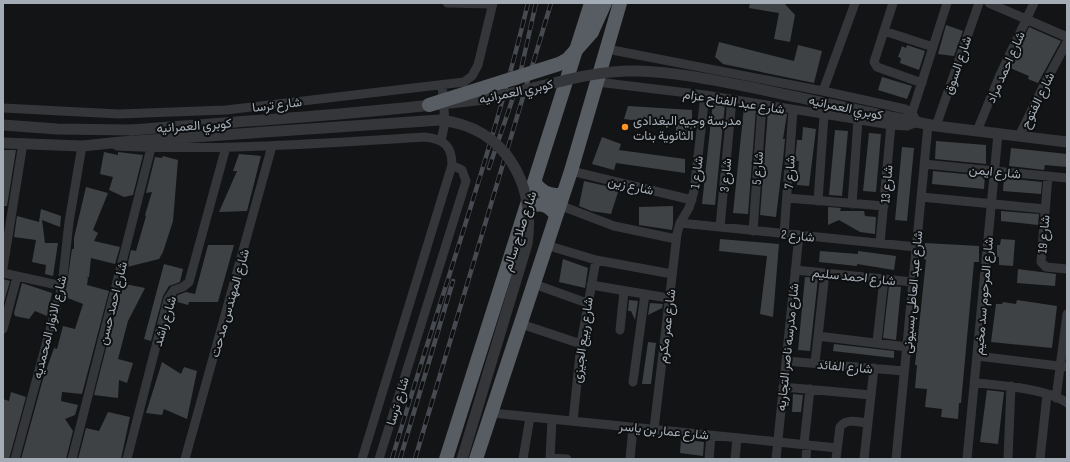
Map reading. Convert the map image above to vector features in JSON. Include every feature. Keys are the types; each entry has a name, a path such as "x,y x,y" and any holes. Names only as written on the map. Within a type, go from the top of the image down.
{"highway":[{"name":"شارع صلاح سالم","path":"446,459 591,3"},
{"path":"429,105 559,64 568,59 592,32 605,3"},
{"path":"476,459 571,171 620,3"},
{"path":"535,182 539,188 550,195 560,205"},
{"path":"527,207 535,204 544,204 551,208 560,205"}],"street":[{"path":"446,3 492,3"},
{"name":"شارع ترسا","path":"3,108 119,114 218,110 464,82 472,76 478,65 492,3"},
{"path":"824,90 855,3"},
{"path":"893,3 874,58 877,67 922,83"},
{"path":"923,122 922,83 947,3"},
{"name":"شارع السوق","path":"923,122 979,3"},
{"path":"989,3 1067,37"},
{"name":"شارع احمد مراد","path":"977,131 1034,3"},
{"path":"884,31 933,47"},
{"name":"شارع الفتوح","path":"1019,136 1042,87 1067,42"},
{"name":"شارع عبد الفتاح عزام","path":"606,49 824,90 905,109 923,122"},
{"name":"كوبري العمرانيه","path":"3,124 58,129 131,130 300,117 478,100 599,73 634,71 670,72 708,79 894,121"},
{"name":"شارع عبد الفتاح عزام","path":"597,82 705,95 858,120 923,122 998,134 1066,140"},
{"path":"3,142 151,148 272,146 425,137 441,141 445,122 442,85"},
{"name":"شارع 1","path":"680,223 692,200 705,95"},
{"name":"شارع 3","path":"720,227 732,100"},
{"name":"شارع 5","path":"753,231 762,105"},
{"name":"شارع 7","path":"784,234 793,110"},
{"path":"818,201 824,114"},
{"name":"كوبري العمرانيه","path":"95,145 440,120 464,124 481,133 502,150 516,168 527,196 529,220 527,244 462,459"},
{"path":"852,204 858,120"},
{"name":"شارع 13","path":"880,243 894,121"},
{"name":"شارع عبد العاطى بسيونى","path":"896,459 924,164 923,122"},
{"name":"شارع المرحوم سد مخيم","path":"968,459 998,134"},
{"name":"شارع ترسا","path":"362,459 452,165 452,153 441,141"},
{"path":"3,268 22,143"},
{"name":"شارع الانوار المحمديه","path":"15,459 62,286 69,222 82,146"},
{"name":"شارع المهندس مدحت","path":"185,459 272,146"},
{"name":"شارع راشد","path":"128,459 168,300 174,290 183,287 189,282 226,147"},
{"name":"شارع احمد حسن","path":"72,459 151,148"},
{"name":"شارع ايمن","path":"924,164 1067,178"},
{"name":"شارع ترسا","path":"379,459 466,181 462,170 452,165"},
{"name":"شارع زين","path":"571,171 692,200"},
{"name":"شارع 19","path":"1048,176 1041,264 1046,267 1067,269"},
{"path":"921,197 1045,209"},
{"path":"787,198 884,206"},
{"path":"560,205 614,226 676,239"},
{"name":"شارع 2","path":"680,223 916,247"},
{"name":"شارع عمر مكرم","path":"654,429 668,298 676,239 680,223"},
{"name":"شارع مدرسه ناصر التجاريه","path":"776,459 799,235"},
{"path":"546,245 596,260 672,274"},
{"name":"شارع ربيع الجيزى","path":"573,421 587,302 596,260"},
{"name":"شارع احمد سليم","path":"795,270 913,282"},
{"path":"3,273 62,286"},
{"path":"815,363 825,273"},
{"path":"3,329 4,318 17,277"},
{"path":"877,342 884,279"},
{"path":"534,284 587,302"},
{"path":"591,285 668,298"},
{"path":"620,330 624,291"},
{"path":"633,382 645,294"},
{"path":"1040,459 1052,396 1064,367 1067,314"},
{"path":"521,324 581,344"},
{"path":"818,336 877,342 906,347"},
{"path":"977,356 1064,367"},
{"name":"شارع الفائد","path":"786,361 904,371"},
{"path":"864,459 874,368"},
{"path":"975,383 1011,386 1052,396 1067,403"},
{"path":"1008,459 1011,386"},
{"path":"783,387 871,395"},
{"path":"806,459 810,389"},
{"name":"شارع عمار بن ياسر","path":"492,413 837,448"},
{"path":"523,459 530,417"},
{"path":"552,419 550,458 567,459"},
{"path":"836,459 840,427 843,423 848,421 868,423"},
{"path":"630,459 633,427"},
{"path":"709,459 711,436"},
{"path":"735,459 737,438"}],"building":[{"path":"750,3 784,3 795,15 790,42 774,39 779,13 749,8"},
{"path":"946,25 963,31 954,56 938,54"},
{"path":"1029,27 1061,41 1038,83 1028,79 1029,76 1010,68"},
{"path":"719,42 794,61 798,45 822,51 814,83 723,64 715,57"},
{"path":"907,45 925,51 919,70 900,63 901,58 898,57 902,46 906,48"},
{"path":"882,77 912,86 907,99 878,90"},
{"path":"713,102 725,104 715,205 702,204"},
{"path":"628,106 692,110 692,142 676,137 676,126 624,119"},
{"path":"744,107 756,109 748,214 733,213"},
{"path":"768,111 787,114 783,139 785,139 776,217 760,215"},
{"path":"803,127 816,129 809,186 797,185 799,161 795,161 797,140 802,140"},
{"path":"835,130 848,131 842,196 829,195"},
{"path":"869,133 881,134 876,192 863,191"},
{"path":"602,137 621,144 619,150 685,159 685,173 616,163 614,170 592,164"},
{"path":"936,141 986,145 986,164 935,159"},
{"path":"902,147 914,148 907,221 895,220"},
{"path":"1011,148 1067,154 1067,167 1045,165 1044,170 1009,166"},
{"path":"3,150 16,150 7,206 3,206"},
{"path":"104,152 118,155 118,152 143,155 133,195 124,197 109,190 113,177 100,174"},
{"path":"239,154 261,156 247,211 219,212 237,171 233,171"},
{"path":"163,156 178,160 173,221 163,252 159,259 127,267 131,250 136,251 146,216 145,215 152,192 146,193 155,157 162,158"},
{"path":"933,171 985,176 984,189 932,184"},
{"path":"1004,178 1042,182 1041,194 1003,191"},
{"path":"584,181 619,189 611,214 591,211 579,206"},
{"path":"86,187 108,193 93,230 98,233 94,241 120,247 115,264 91,258 89,277 86,278 88,278 87,285 109,291 82,394 62,392 61,401 78,405 75,415 65,419 73,431 66,459 21,459 43,379 54,348 57,349 63,326 75,329 83,304 65,297 72,249 74,249 74,238"},
{"path":"673,206 672,230 639,225 639,207"},
{"path":"828,207 841,208 840,211 864,211 865,216 876,217 875,234 860,232 839,220 828,225"},
{"path":"41,209 61,216 60,227 42,220 45,243 58,243 53,276 45,274 46,265 32,262 36,240 14,237 17,216 39,222"},
{"path":"1001,211 1039,214 1038,225 1001,221"},
{"path":"720,239 779,244 773,317 760,314 767,256 719,251"},
{"path":"1001,239 1015,240 1013,266 999,265 997,245 1000,245"},
{"path":"925,243 979,246 979,262 974,262 961,403 959,403 958,419 941,417 942,409 925,407 927,389 915,388 917,365 915,365 926,260 924,259"},
{"path":"208,245 234,245 218,302 189,302 188,305 174,301 178,295 186,292 195,294"},
{"path":"820,251 858,254 858,251 896,256 894,270 857,264 857,266 819,262"},
{"path":"563,259 588,268 585,288 559,282"},
{"path":"164,264 183,269 180,282 169,286 163,296 151,341 144,339"},
{"path":"1018,269 1056,274 1055,286 1017,283"},
{"path":"805,277 818,278 810,351 798,350"},
{"path":"3,279 10,281 3,306"},
{"path":"22,283 52,293 47,316 35,311 29,319 15,316 14,313"},
{"path":"125,284 145,288 128,321 118,359 133,363 127,383 119,380 118,398 94,395 120,294"},
{"path":"889,286 901,287 896,340 883,338"},
{"path":"629,300 638,301 635,320 631,311 628,311"},
{"path":"1017,300 1057,306 1052,348 991,342 996,304 1002,304 1003,302 1016,304"},
{"path":"650,303 663,304 662,308 648,315"},
{"path":"648,342 656,343 651,384 642,384"},
{"path":"834,344 894,351 894,358 833,351"},
{"path":"162,362 181,374 184,367 197,371 187,419 164,409 162,415 146,413"},
{"path":"987,390 1004,392 998,444 980,442"},
{"path":"11,392 26,397 9,459 3,459 3,399 9,401"},
{"path":"793,394 803,395 801,412 792,412"},
{"path":"108,412 130,417 121,459 78,459 86,428 99,431"},
{"path":"681,439 704,442 703,456 680,453"}],"railway":[{"path":"392,459 481,175 528,3"},
{"path":"489,168 518,83 536,3"},
{"path":"415,459 551,3"},
{"path":"400,459 453,281"}],"place":[{"name":"مدرسة وجيه البغدادى الثانوية بنات","path":"625,127"}]}
